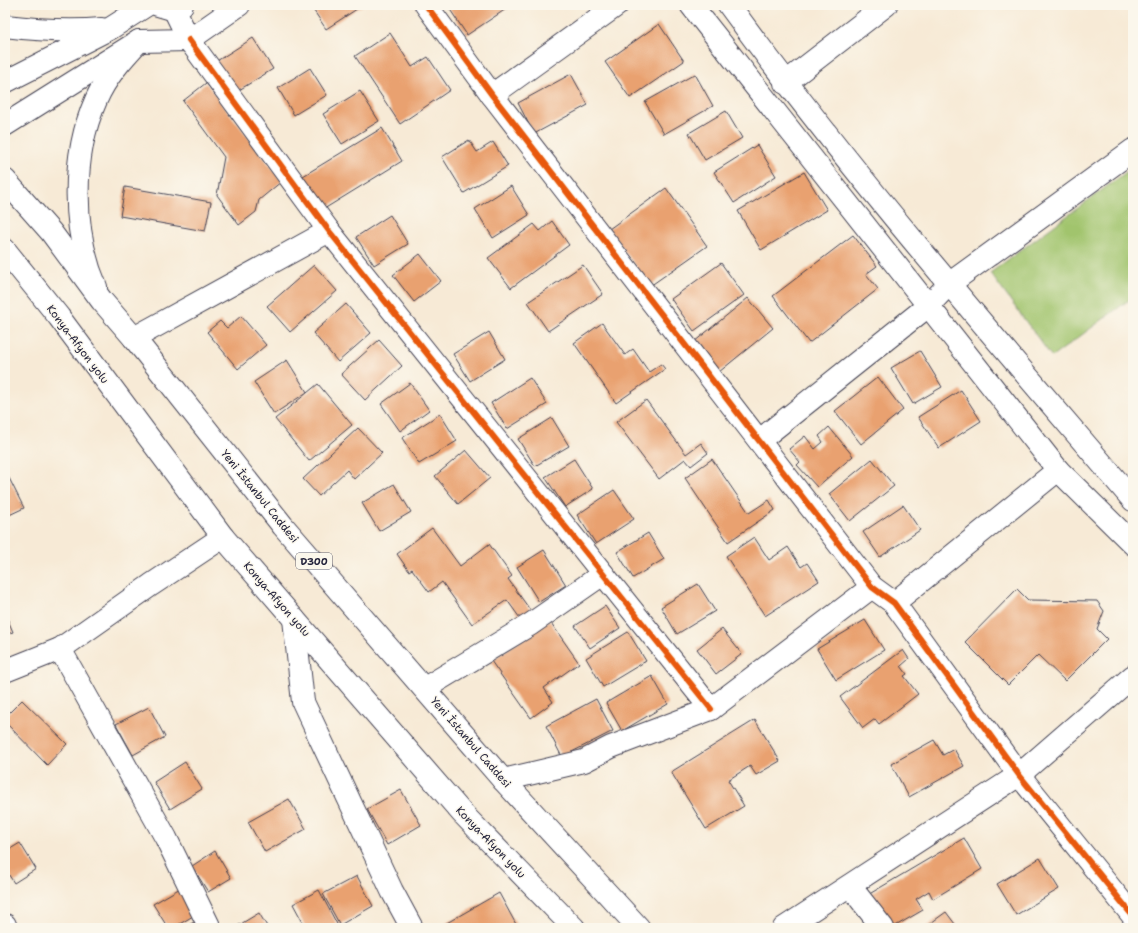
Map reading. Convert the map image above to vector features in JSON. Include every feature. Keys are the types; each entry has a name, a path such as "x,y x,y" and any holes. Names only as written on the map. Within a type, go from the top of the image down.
{"main road":[{"path":"5,82 111,28 147,5"},
{"path":"5,125 139,41 189,40 239,5"},
{"path":"426,5 492,95 760,440 872,587 894,603 1019,775 1133,916"},
{"path":"492,95 617,5"},
{"path":"691,5 1058,470 1133,544"},
{"path":"729,5 785,83 948,284 1133,500"},
{"path":"785,83 886,5"},
{"path":"172,6 189,40 329,231 711,709"},
{"path":"5,26 43,30 77,31 111,28"},
{"path":"102,301 87,266 81,237 78,180 82,149 91,115 104,86 118,64 139,41"},
{"path":"760,440 928,306 948,284 1133,150"},
{"name":"Yeni İstanbul Caddesi","path":"5,180 51,232 102,301 134,338 283,526 503,780 639,928"},
{"path":"134,338 329,231"},
{"name":"Konya-Afyon yolu","path":"5,250 59,317 223,537 462,812 574,928"},
{"path":"894,603 1058,470"},
{"path":"5,671 60,649 151,585 223,537"},
{"path":"424,688 531,624 603,574"},
{"path":"503,780 584,760 611,747 711,709 872,587"},
{"path":"294,619 303,702 392,891 412,928"},
{"path":"60,649 166,838 210,928"},
{"path":"784,928 1019,775 1133,676"},
{"path":"850,886 883,928"}],"green space":[{"path":"1133,167 1133,297 1052,357 990,273"}],"building":[{"path":"310,5 363,5 326,29"},
{"path":"447,5 512,5 467,35"},
{"path":"659,24 684,61 630,98 605,62"},
{"path":"390,33 412,67 428,57 450,90 400,124 355,56"},
{"path":"253,38 273,69 231,95 212,64"},
{"path":"310,68 327,95 294,115 278,88"},
{"path":"571,74 588,105 534,134 518,103"},
{"path":"695,74 713,106 664,134 645,102"},
{"path":"206,83 282,181 259,200 256,212 239,225 217,195 224,157 183,101"},
{"path":"360,91 379,121 342,144 323,114"},
{"path":"726,111 742,138 705,160 689,133"},
{"path":"382,128 402,161 324,209 303,176"},
{"path":"469,140 477,152 493,142 508,166 464,193 442,157"},
{"path":"757,145 776,176 734,203 714,172"},
{"path":"804,172 827,210 761,250 738,211"},
{"path":"511,186 529,215 493,238 475,209"},
{"path":"125,187 211,202 205,231 120,216"},
{"path":"666,188 707,246 650,286 609,229"},
{"path":"390,215 408,244 374,265 356,237"},
{"path":"552,221 569,245 511,288 488,258 534,224 540,231"},
{"path":"853,235 877,266 866,274 878,289 809,343 773,296"},
{"path":"420,254 441,281 414,302 393,275"},
{"path":"721,263 744,295 694,331 671,299"},
{"path":"314,265 337,291 290,332 267,306"},
{"path":"583,265 603,294 548,331 528,302"},
{"path":"748,298 773,328 719,372 694,342"},
{"path":"346,304 371,333 338,362 313,333"},
{"path":"241,316 266,345 238,369 207,332 220,321 227,328"},
{"path":"602,323 625,355 633,349 649,372 661,364 665,369 616,403 574,343"},
{"path":"489,332 505,359 470,381 453,354"},
{"path":"379,340 402,366 365,400 341,374"},
{"path":"920,351 942,387 913,404 891,368"},
{"path":"287,360 307,392 274,414 254,382"},
{"path":"878,377 903,410 861,444 835,411"},
{"path":"530,378 547,404 507,429 491,403"},
{"path":"410,383 429,410 400,431 381,404"},
{"path":"318,384 352,425 309,461 275,419"},
{"path":"961,390 981,421 939,448 918,417"},
{"path":"646,400 686,454 701,443 708,453 691,466 685,459 659,479 616,422"},
{"path":"440,414 457,441 419,464 402,438"},
{"path":"552,418 569,446 535,466 518,439"},
{"path":"829,427 853,456 817,487 797,465 800,462 789,449 805,436 815,449 823,442 819,436"},
{"path":"358,428 382,453 354,479 347,470 319,496 303,479"},
{"path":"466,450 490,478 458,504 435,476"},
{"path":"574,459 593,489 565,507 545,477"},
{"path":"712,459 749,513 769,500 775,510 728,542 685,478"},
{"path":"872,459 894,486 850,521 829,494"},
{"path":"9,478 24,508 5,517 5,480"},
{"path":"394,484 411,512 379,531 362,503"},
{"path":"614,490 634,519 596,544 577,515"},
{"path":"903,505 920,530 880,557 863,532"},
{"path":"432,528 460,566 489,544 512,576 508,579 533,614 522,621 507,600 472,624 442,582 429,592 412,569 409,571 397,554"},
{"path":"648,533 664,559 633,578 617,552"},
{"path":"754,537 769,560 788,547 801,567 807,563 819,581 765,616 726,556"},
{"path":"544,550 566,585 539,602 517,567"},
{"path":"698,584 715,611 677,634 661,607"},
{"path":"1017,589 1028,600 1097,601 1104,611 1097,629 1107,639 1065,681 1038,655 1008,685 965,642"},
{"path":"605,606 620,628 590,648 575,626"},
{"path":"5,613 13,632 5,635"},
{"path":"549,620 579,663 544,688 553,702 531,718 491,661"},
{"path":"865,620 884,650 836,680 817,649"},
{"path":"722,629 742,654 716,674 697,649"},
{"path":"628,632 646,661 603,687 586,658"},
{"path":"903,650 909,659 901,666 907,674 904,676 918,694 879,724 875,719 863,728 840,697"},
{"path":"652,676 668,704 622,731 606,703"},
{"path":"596,699 613,731 562,757 546,726"},
{"path":"22,700 67,744 47,765 5,722 5,717"},
{"path":"149,707 165,737 133,755 116,724"},
{"path":"755,720 780,761 756,775 750,766 728,780 744,806 706,829 671,772"},
{"path":"934,740 943,755 954,749 964,766 909,797 891,764"},
{"path":"185,762 202,789 170,809 154,782"},
{"path":"401,790 421,825 387,845 367,809"},
{"path":"289,799 306,829 265,852 248,822"},
{"path":"964,838 982,869 933,899 929,891 916,899 923,910 892,928 866,896"},
{"path":"20,843 36,869 14,883 5,869 5,852"},
{"path":"215,851 231,878 208,892 192,866"},
{"path":"1040,858 1059,889 1016,915 997,884"},
{"path":"357,876 373,906 340,925 323,894"},
{"path":"182,887 198,913 173,928 168,928 153,904"},
{"path":"319,890 339,928 306,928 293,904"},
{"path":"499,893 518,928 438,928"},
{"path":"946,912 958,928 924,928"},
{"path":"259,913 268,928 234,928"},
{"path":"196,921 199,928 183,928"}],"cycle path":[{"path":"426,5 492,95 872,587 894,603 1019,775 1133,916"},
{"path":"189,40 329,231 711,709"}]}
